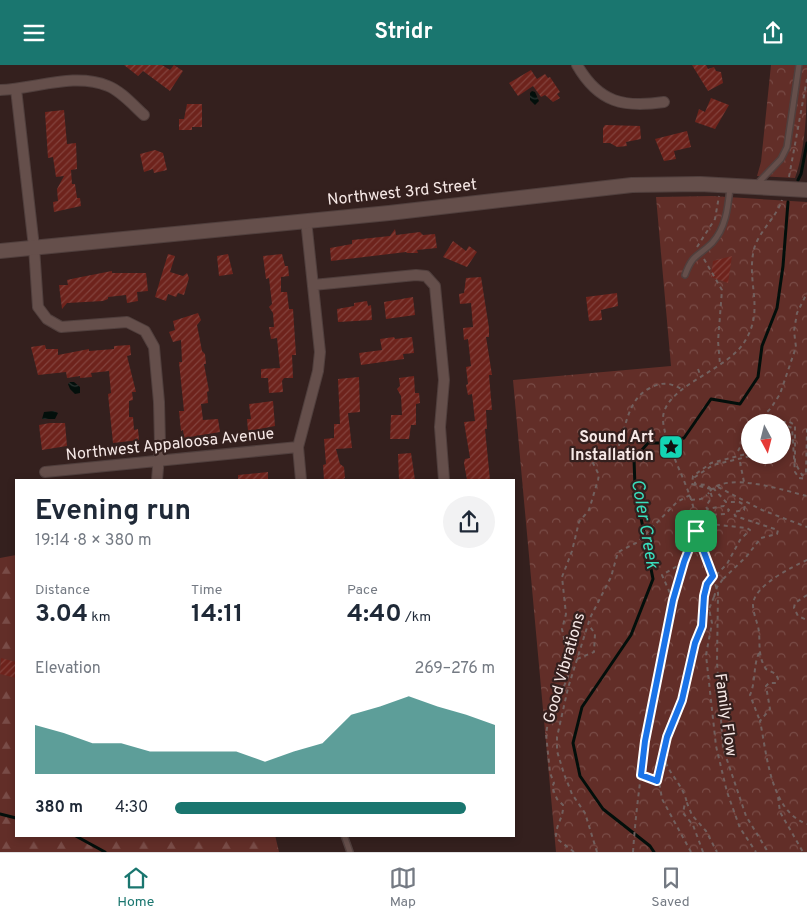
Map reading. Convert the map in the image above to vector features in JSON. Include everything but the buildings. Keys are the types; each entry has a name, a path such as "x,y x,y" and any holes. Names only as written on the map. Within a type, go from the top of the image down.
{"street":[{"path":"576,65 594,88 613,101 630,105 664,102"},
{"path":"0,90 72,81 92,81 110,87 144,115"},
{"path":"16,89 34,247 38,307 46,319 61,327 127,322 145,331 154,347 159,402 160,444 157,479"},
{"name":"Northwest 3rd Street","path":"0,251 389,213 632,185 725,189 755,186 807,191"},
{"path":"301,479 298,447 318,371 320,352 306,220"},
{"path":"313,285 426,276 435,286 444,379 440,427 444,479"},
{"name":"Northwest Appaloosa Avenue","path":"45,472 298,447"}],"lane":[{"path":"755,186 781,159 787,147 799,65"},
{"path":"685,275 691,260 712,243 723,226 725,189"},
{"path":"345,837 350,852"}],"path":[{"path":"789,177 807,79"},
{"path":"720,364 718,341 722,290 713,270 697,248 698,242 707,233 715,219 725,189"},
{"path":"768,852 746,815 723,748 717,662 718,593 696,531 690,495 663,423 663,417 668,404 683,390 720,364 744,343 752,329 756,313 752,270 755,247 761,234 779,209 782,200"},
{"path":"766,414 772,408 780,394 796,347 794,331 797,313 807,293"},
{"path":"698,369 701,377"},
{"path":"574,852 556,838 556,827 564,813 564,805 557,799 552,787 554,783 550,773 546,734 548,722 568,677 570,666 562,629 566,614 562,577 572,551 579,522 590,510 598,481 599,475 592,461 595,459 605,460 614,456 633,404 646,390 660,383 673,384 683,390"},
{"path":"791,423 795,425 795,463 802,475 806,474 807,429"},
{"path":"791,428 795,472 799,479 807,479"},
{"path":"738,451 741,446"},
{"path":"741,455 711,463 693,475 692,484 712,488 744,482 807,496"},
{"path":"712,488 707,485 696,484 695,477 713,465 741,458"},
{"path":"740,462 744,482"},
{"path":"717,486 762,510 807,527"},
{"path":"708,495 712,488"},
{"name":"Family Flow","path":"712,488 726,502 740,502 745,505 744,510 734,512 735,516 778,530 777,533 761,537 746,557 723,579 717,587 708,609 712,623 706,655 716,746 726,792 740,828 756,852"},
{"path":"691,500 702,499 710,491 712,497 706,506 707,509 724,506 729,510 726,514 709,515 707,519 710,524 750,530 740,540 727,564 707,584 704,596 702,626 695,643 682,700 663,754 657,781 662,799 691,852"},
{"name":"Good Vibrations","path":"597,852 585,813 569,788 557,751 557,737 576,660 594,608 611,577 618,552 638,542 678,502 690,495"},
{"path":"633,852 645,741 673,600 684,562 696,531"},
{"path":"760,721 770,709 766,686 769,683 776,683 778,679 776,673 766,669 760,653 758,626 753,605 756,595 770,579 807,560"},
{"path":"673,600 662,575 684,562"},
{"path":"807,595 795,603 794,608 798,616 807,620"},
{"path":"576,660 594,652 595,634 588,625"},
{"path":"760,653 756,661 755,684 750,695 760,721 767,761 778,796 778,806 803,852"},
{"path":"568,677 572,678"},
{"path":"663,754 666,767 680,784 692,815 706,831 717,852"},
{"path":"641,775 657,781"},
{"path":"778,796 796,820 807,824"},
{"path":"687,803 684,805 683,813 693,825 703,852"}],"green space":[{"path":"771,65 807,65 804,137 795,178 757,176 761,162"},
{"path":"712,196 807,202 807,852 556,852 513,380 671,366 656,197"},
{"path":"15,555 15,837 275,837 279,852 0,852 0,558"}],"water":[{"path":"532,91 535,92 539,101 535,105 530,100 530,93"},
{"path":"74,382 80,387 80,393 75,394 70,389 68,384"},
{"path":"54,411 58,413 55,419 42,419 44,412"}],"waterway":[{"path":"798,180 807,143"},
{"name":"Coler Creek","path":"654,852 650,846 603,809 580,776 573,743 582,707 631,635 653,579 635,487 634,459 648,443 662,443 684,438 711,399 740,404 758,377 762,346 777,308 783,266 788,202"},
{"path":"0,814 15,818"},
{"path":"78,837 105,852"}],"place":[{"name":"Sound Art Installation","path":"671,447"}],"route":[{"path":"696,531 701,539 713,576 707,584 701,611 702,626 690,661 686,688 667,737 657,781 641,775 645,741 673,600 684,562 696,531"}]}
